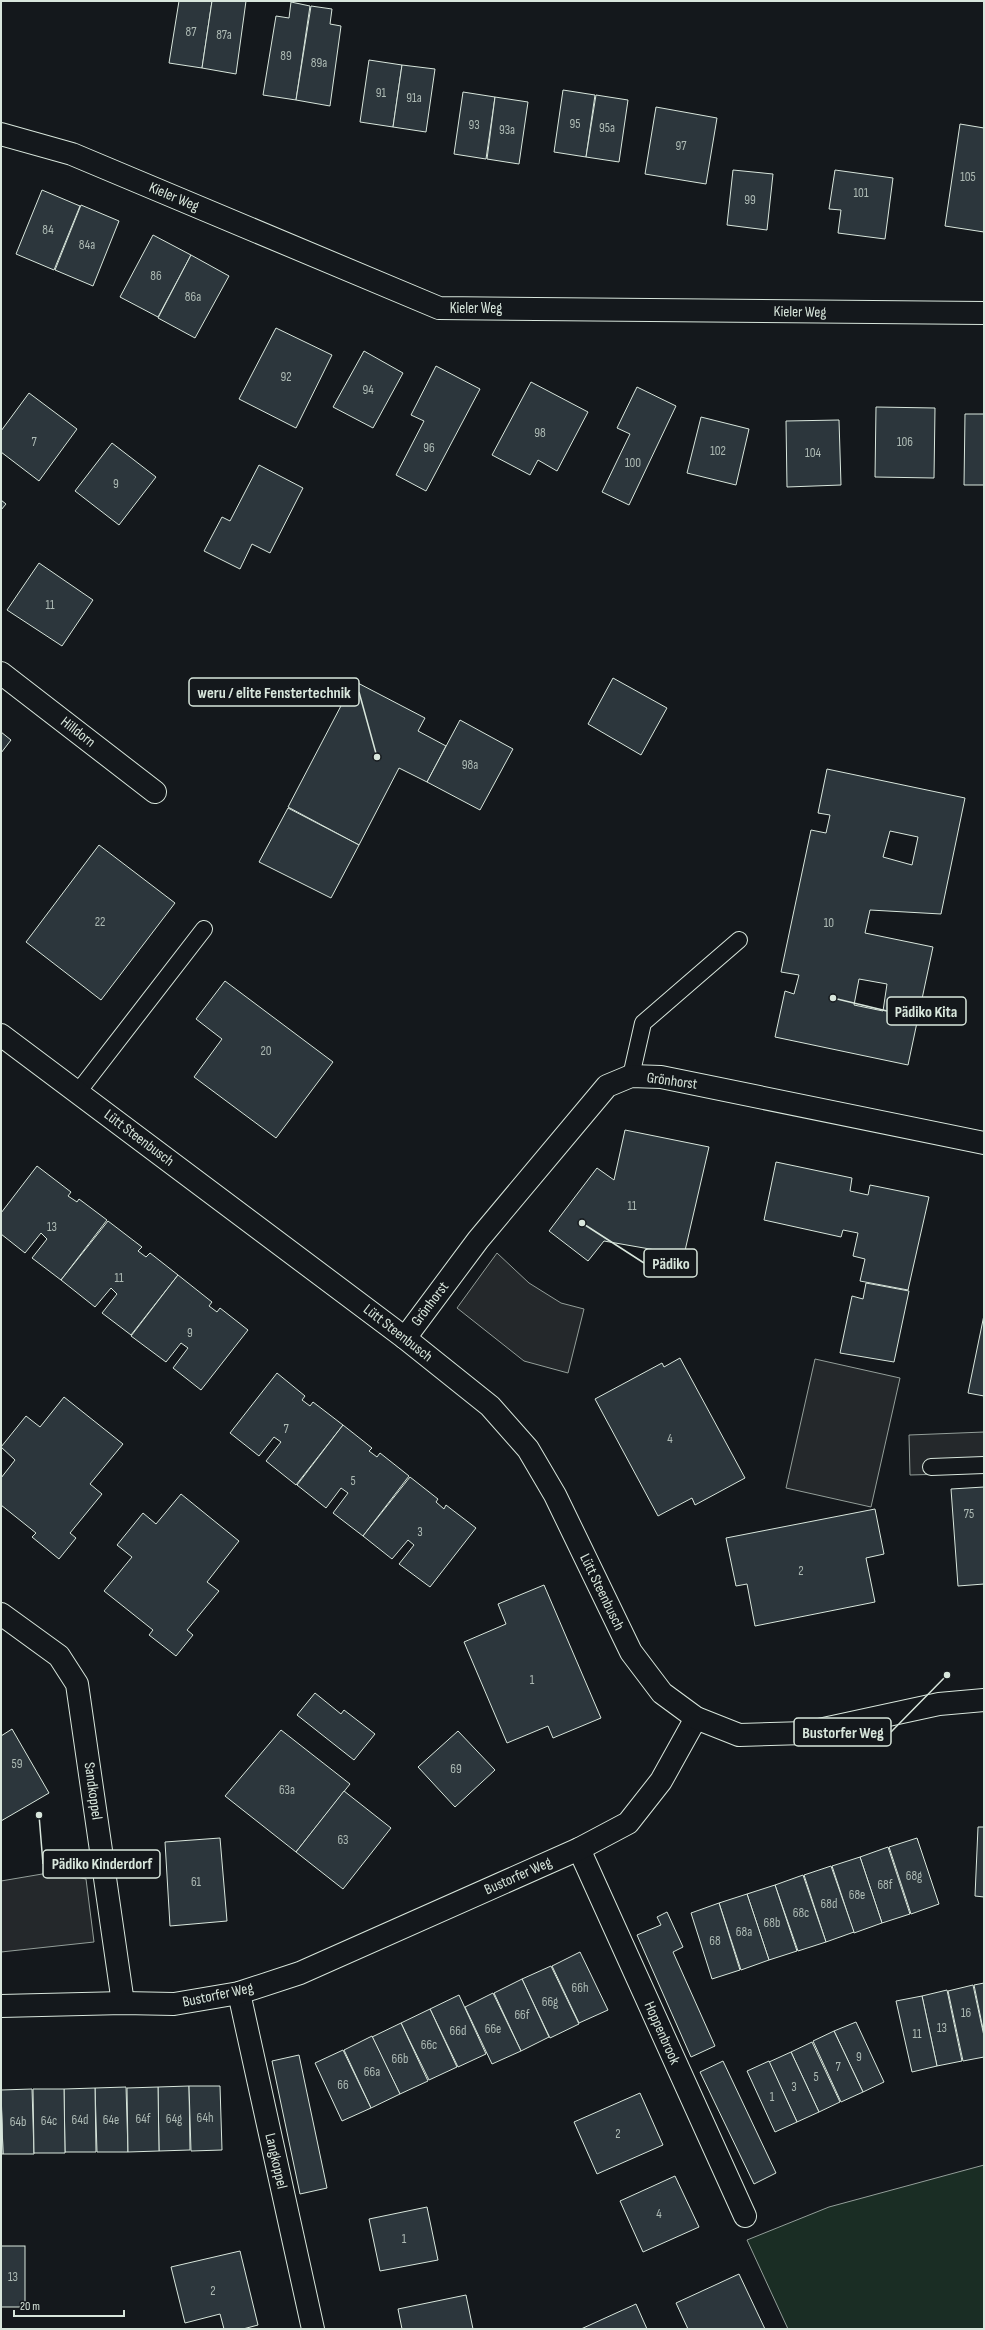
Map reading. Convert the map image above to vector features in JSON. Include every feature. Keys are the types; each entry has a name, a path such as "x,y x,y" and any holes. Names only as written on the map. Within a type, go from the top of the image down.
{"street":[{"name":"Kieler Weg","path":"1,134 72,154 439,308 984,313"},
{"name":"Hilldorn","path":"1,673 155,792"},
{"name":"Lütt Steenbusch","path":"1,1035 405,1338 490,1406 528,1449 554,1495 631,1652 662,1693 696,1718"},
{"name":"Grönhorst","path":"405,1338 478,1240 607,1086 631,1076 661,1077 984,1143"},
{"name":"Sandkoppel","path":"1,1614 59,1656 78,1684 123,2003"},
{"path":"696,1718 739,1735 805,1733 939,1704 984,1700"},
{"name":"Bustorfer Weg","path":"1,2006 123,2003 174,2004 239,1993 300,1973 579,1849 628,1823 661,1781 696,1718"},
{"name":"Hoppenbrook","path":"579,1849 746,2216"},
{"name":"Langkoppel","path":"239,1993 313,2329"}],"lane":[{"path":"78,1092 204,929"},
{"path":"631,1076 643,1023 738,940"},
{"path":"931,1467 984,1465"}],"green space":[{"path":"984,2165 984,2329 788,2329 747,2240 829,2207"}],"shaded area":[{"path":"497,1253 529,1283 561,1303 584,1309 568,1373 524,1361 457,1308"},
{"path":"815,1359 900,1378 871,1507 786,1488"},
{"path":"984,1432 984,1473 910,1475 909,1435"},
{"path":"54,1872 86,1879 94,1942 1,1952 1,1881"}],"building":[{"path":"179,1 212,1 202,68 169,63"},
{"path":"212,1 246,1 236,74 202,68"},
{"path":"291,2 310,6 296,100 263,95 276,16 289,18"},
{"path":"311,6 332,9 330,24 341,26 330,106 296,100"},
{"path":"369,60 402,65 393,127 360,122"},
{"path":"402,65 435,69 426,132 393,127"},
{"path":"563,90 595,95 586,157 554,152"},
{"path":"463,92 495,97 486,159 454,154"},
{"path":"596,95 628,100 619,162 586,157"},
{"path":"495,97 528,102 519,164 487,159"},
{"path":"656,107 717,118 706,184 645,174"},
{"path":"960,124 984,128 984,232 945,226"},
{"path":"733,170 773,174 767,230 727,225"},
{"path":"835,170 893,178 885,239 838,233 841,210 829,209"},
{"path":"42,190 80,206 54,270 16,254"},
{"path":"81,205 119,221 93,286 55,270"},
{"path":"153,235 191,255 158,317 120,297"},
{"path":"191,255 229,276 195,338 158,318"},
{"path":"276,328 332,355 296,428 239,399"},
{"path":"364,351 403,373 373,428 333,407"},
{"path":"436,366 480,389 426,491 396,475 424,421 411,415"},
{"path":"531,382 588,412 557,471 538,460 530,475 492,455"},
{"path":"637,387 676,406 629,505 602,492 630,434 617,428"},
{"path":"29,393 77,429 39,481 1,452 1,431"},
{"path":"876,407 935,408 934,478 875,477"},
{"path":"965,414 984,414 984,485 964,485"},
{"path":"701,417 749,429 736,485 687,473"},
{"path":"839,420 841,485 787,487 786,421"},
{"path":"112,443 156,477 119,525 75,491"},
{"path":"259,465 303,488 270,553 252,544 240,569 204,551 222,517 230,521"},
{"path":"1,500 6,504 1,510"},
{"path":"39,563 93,600 62,646 7,610"},
{"path":"613,678 667,708 641,755 588,724"},
{"path":"354,681 425,718 418,731 446,746 427,782 399,768 359,845 288,807"},
{"path":"460,720 513,749 480,810 427,782"},
{"path":"1,732 11,740 1,753"},
{"path":"827,769 965,798 941,914 870,910 865,933 933,947 908,1065 775,1037 785,991 794,994 799,975 781,972 811,830 826,833 830,815 818,813","holes":["890,831 918,837 912,865 883,857","859,979 887,984 883,1011 854,1005"]},
{"path":"288,808 359,845 331,898 259,862"},
{"path":"99,845 175,903 101,1000 26,942"},
{"path":"225,981 333,1062 276,1138 194,1077 222,1039 196,1019"},
{"path":"625,1130 709,1147 684,1255 604,1241 588,1261 549,1231 597,1168 614,1180"},
{"path":"776,1162 852,1178 850,1191 868,1195 870,1185 929,1197 908,1290 860,1281 865,1259 853,1256 858,1233 843,1230 841,1237 764,1220"},
{"path":"37,1166 71,1192 68,1196 77,1202 79,1199 107,1220 61,1280 32,1258 47,1239 41,1233 25,1253 1,1234 1,1213"},
{"path":"108,1221 142,1247 138,1251 146,1257 150,1253 178,1275 131,1335 102,1313 117,1294 111,1288 95,1307 61,1280"},
{"path":"178,1275 212,1302 209,1306 217,1312 220,1308 248,1330 201,1390 173,1368 188,1348 181,1343 166,1362 131,1336"},
{"path":"866,1283 909,1291 894,1362 840,1353 852,1296 863,1299"},
{"path":"984,1315 984,1396 968,1393"},
{"path":"680,1358 745,1478 695,1505 692,1498 658,1516 595,1399 662,1363 664,1367"},
{"path":"277,1373 305,1396 302,1400 310,1406 313,1402 343,1425 296,1485 266,1461 281,1442 274,1437 259,1456 230,1433"},
{"path":"64,1397 123,1444 90,1484 102,1494 70,1533 76,1538 59,1559 32,1537 36,1533 1,1505 1,1478 15,1460 1,1447 26,1416 40,1427"},
{"path":"343,1425 372,1448 369,1451 377,1457 380,1453 409,1476 363,1536 333,1513 348,1493 341,1488 326,1508 297,1485"},
{"path":"410,1477 438,1499 436,1502 444,1509 446,1505 476,1528 430,1587 399,1564 414,1545 408,1540 392,1559 363,1536"},
{"path":"984,1487 984,1584 958,1586 951,1489"},
{"path":"181,1494 239,1541 207,1582 219,1591 187,1630 193,1635 176,1656 149,1635 153,1630 104,1591 132,1557 117,1545 143,1513 156,1524"},
{"path":"875,1509 884,1554 866,1558 875,1602 755,1626 747,1584 736,1586 726,1538"},
{"path":"544,1585 601,1718 553,1738 548,1726 507,1743 464,1642 506,1624 498,1604"},
{"path":"315,1693 341,1714 344,1710 375,1734 354,1760 297,1715"},
{"path":"12,1729 49,1793 1,1821 1,1736"},
{"path":"281,1730 350,1784 296,1852 225,1796"},
{"path":"458,1731 495,1770 455,1807 418,1767"},
{"path":"344,1791 391,1828 343,1889 296,1852"},
{"path":"978,1827 984,1827 984,1897 975,1896"},
{"path":"220,1838 227,1921 170,1926 165,1842"},
{"path":"917,1838 939,1904 911,1914 889,1847"},
{"path":"888,1847 910,1914 882,1923 860,1857"},
{"path":"860,1857 882,1923 854,1933 832,1866"},
{"path":"831,1866 854,1932 826,1942 804,1875"},
{"path":"803,1875 826,1942 798,1951 775,1885"},
{"path":"775,1885 797,1951 769,1960 747,1894"},
{"path":"747,1894 769,1960 741,1970 719,1903"},
{"path":"719,1903 740,1970 712,1979 691,1913"},
{"path":"667,1912 683,1947 673,1952 715,2046 691,2057 637,1935 661,1925 657,1917"},
{"path":"580,1952 608,2010 579,2023 552,1966"},
{"path":"551,1966 579,2024 550,2038 522,1979"},
{"path":"522,1979 549,2037 521,2051 494,1993"},
{"path":"984,1983 984,2034 974,1985"},
{"path":"973,1985 984,2036 984,2057 963,2061 948,1991"},
{"path":"947,1990 962,2061 937,2066 922,1996"},
{"path":"493,1993 521,2051 492,2064 465,2007"},
{"path":"459,1995 486,2054 458,2067 430,2009"},
{"path":"922,1996 937,2066 912,2072 896,2001"},
{"path":"430,2009 457,2067 429,2080 401,2023"},
{"path":"856,2022 884,2082 863,2092 834,2031"},
{"path":"401,2023 428,2081 400,2094 372,2037"},
{"path":"834,2031 863,2092 841,2102 813,2041"},
{"path":"372,2036 400,2094 371,2108 344,2050"},
{"path":"812,2042 840,2102 819,2112 791,2052"},
{"path":"343,2050 371,2108 342,2121 315,2063"},
{"path":"791,2052 819,2112 797,2122 769,2062"},
{"path":"299,2055 327,2188 300,2194 272,2061"},
{"path":"723,2061 776,2173 754,2184 700,2072"},
{"path":"769,2061 797,2122 775,2132 747,2071"},
{"path":"189,2086 190,2150 159,2151 158,2087"},
{"path":"189,2086 220,2086 222,2150 191,2151"},
{"path":"126,2087 128,2152 97,2152 95,2088"},
{"path":"158,2087 159,2151 128,2152 127,2088"},
{"path":"95,2088 96,2152 65,2152 64,2089"},
{"path":"32,2089 34,2154 3,2154 1,2090"},
{"path":"33,2089 64,2089 65,2153 34,2153"},
{"path":"640,2093 663,2145 597,2174 574,2122"},
{"path":"1,2095 3,2154 1,2154"},
{"path":"675,2176 699,2227 643,2252 620,2201"},
{"path":"427,2207 438,2260 380,2271 369,2219"},
{"path":"1,2246 25,2246 25,2307 1,2307"},
{"path":"240,2251 258,2325 243,2329 224,2329 220,2314 185,2323 171,2267"},
{"path":"739,2274 765,2329 688,2329 676,2303"},
{"path":"466,2295 473,2329 402,2329 398,2309"},
{"path":"636,2304 647,2329 581,2329"}],"place":[{"name":"weru / elite Fenstertechnik","path":"377,757"},
{"name":"Pädiko Kita","path":"833,998"},
{"name":"Pädiko","path":"582,1223"},
{"name":"Bustorfer Weg","path":"947,1675"},
{"name":"Pädiko Kinderdorf","path":"39,1815"}]}
